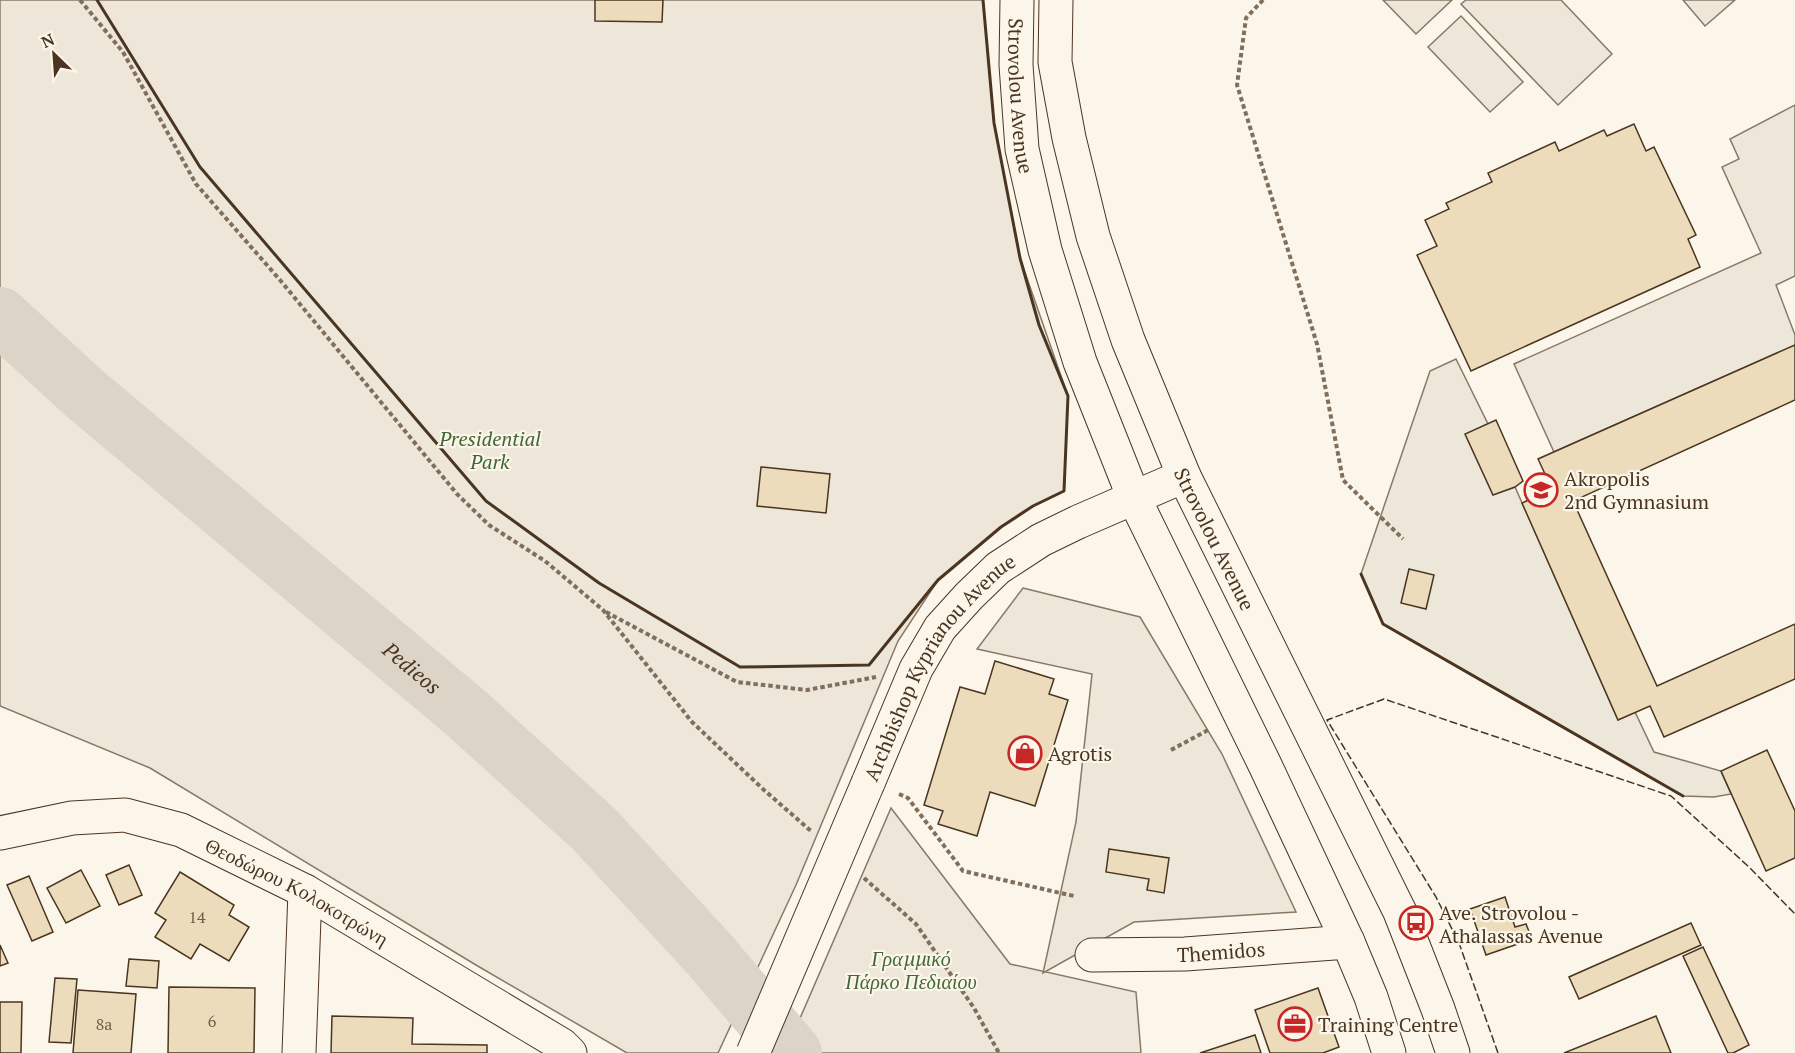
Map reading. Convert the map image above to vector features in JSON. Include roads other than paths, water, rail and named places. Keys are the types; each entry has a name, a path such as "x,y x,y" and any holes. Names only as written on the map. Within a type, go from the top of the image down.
{"main road":[{"name":"Strovolou Avenue","path":"1017,0 1016,65 1022,149 1045,250 1080,362 1134,498 1265,765 1348,942 1371,997 1389,1053"},
{"name":"Strovolou Avenue","path":"1056,0 1055,62 1069,138 1093,236 1128,340 1184,476 1400,912 1453,1053"},
{"name":"Archbishop Kyprianou Avenue","path":"753,1053 916,669 940,628 998,568 1041,540 1184,476"},
{"name":"Θεοδώρου Κολοκοτρώνη","path":"0,833 72,818 125,815 181,830 305,891 562,1045 570,1053"},
{"path":"299,1053 305,891"},
{"name":"Themidos","path":"1092,955 1185,954 1348,942"}],"waterway":[{"name":"Pedieos","path":"0,316 85,394 466,713 594,829 710,955 793,1053"}],"place":[{"name":"Akropolis 2nd Gymnasium","path":"1541,490"},
{"name":"Agrotis","path":"1025,753"},
{"name":"Ave. Strovolou - Athalassas Avenue","path":"1416,923"},
{"name":"Training Centre","path":"1295,1024"}],"park label":[{"name":"Presidential Park","path":"490,450"},
{"name":"Γραμμικό Πάρκο Πεδιαίου","path":"911,970"}]}
